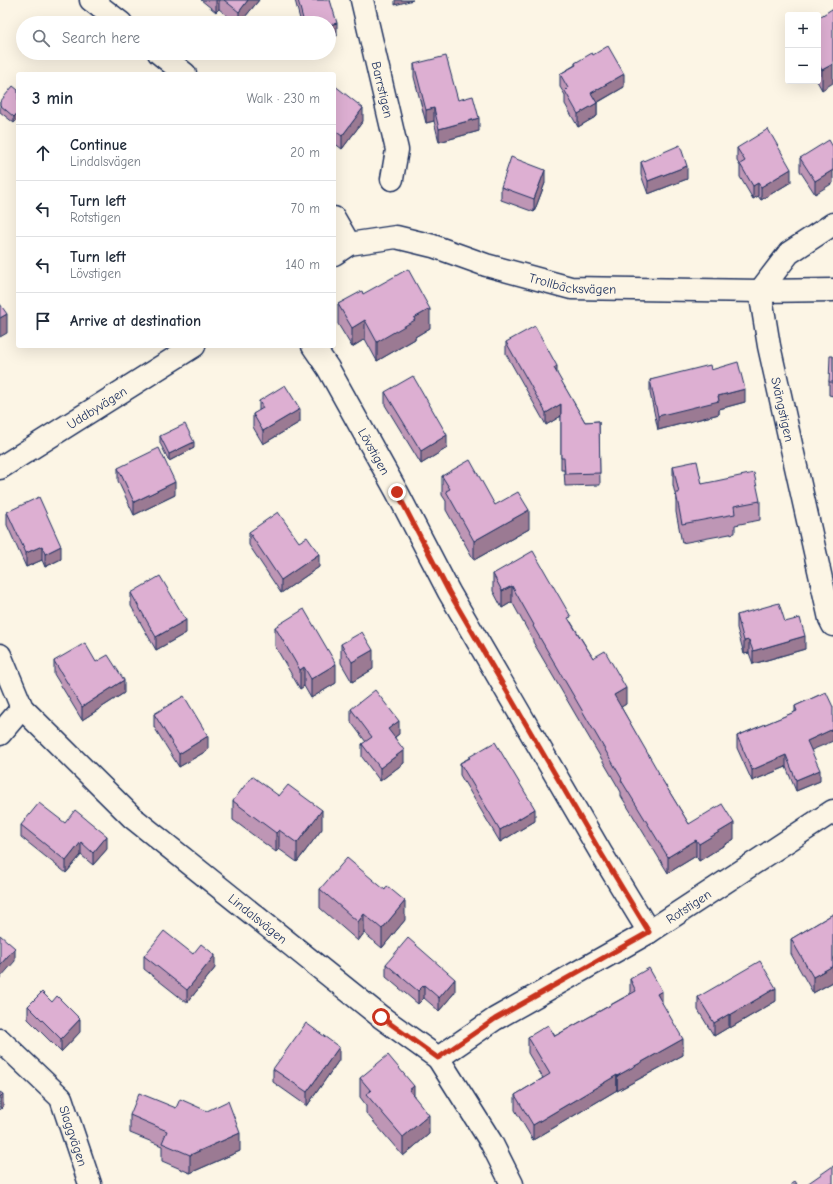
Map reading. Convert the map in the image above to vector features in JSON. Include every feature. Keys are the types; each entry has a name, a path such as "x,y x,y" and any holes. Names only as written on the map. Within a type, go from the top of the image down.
{"street":[{"path":"91,0 111,16"},
{"name":"Barrstigen","path":"362,0 397,150 392,179"},
{"path":"168,60 183,72"},
{"path":"760,291 789,253 833,224"},
{"name":"Trollbäcksvägen","path":"336,226 342,249 396,237 433,246 486,265 571,288 760,291 833,290"},
{"name":"Svängstigen","path":"760,291 770,354 830,619 833,625"},
{"name":"Uddbyvägen","path":"0,468 191,348"},
{"name":"Lövstigen","path":"314,348 328,368 393,485 449,592 601,853 649,932"},
{"name":"Lindalsvägen","path":"0,655 22,708 133,818 381,1017 438,1058 491,1142 512,1184"},
{"path":"0,734 22,708"},
{"name":"Rotstigen","path":"438,1058 495,1019 649,932 833,811"},
{"name":"Slaggvägen","path":"0,1040 61,1098 90,1184"}],"building":[{"path":"224,0 248,0 239,12"},
{"path":"298,0 330,0 335,16 302,16"},
{"path":"832,9 833,10 833,64 822,70 821,68 821,16"},
{"path":"608,46 624,74 591,93 597,103 578,114 565,91 568,88 560,74 576,65 575,63 592,53 593,55"},
{"path":"446,56 458,100 473,96 479,118 439,129 434,108 426,110 414,64"},
{"path":"13,86 16,88 16,114 14,117 0,105 0,102"},
{"path":"336,87 363,108 342,136 336,132"},
{"path":"768,129 791,169 761,187 758,183 753,186 740,164 745,161 737,148"},
{"path":"829,140 833,147 833,170 815,181 800,158"},
{"path":"680,145 687,166 648,181 641,162"},
{"path":"511,157 545,170 534,199 501,187"},
{"path":"408,269 430,309 414,318 415,320 377,342 365,320 352,328 338,304 362,291 363,294"},
{"path":"0,304 7,314 0,318"},
{"path":"535,326 557,366 554,368 585,422 599,421 600,473 565,474 564,458 561,458 561,404 546,413 506,342"},
{"path":"830,356 833,356 833,382 829,382"},
{"path":"738,362 745,389 718,396 719,401 658,416 650,380 710,365 711,370"},
{"path":"413,376 447,435 421,451 385,392"},
{"path":"285,385 300,409 263,431 253,414 263,408 259,401"},
{"path":"185,424 194,442 169,454 160,436"},
{"path":"159,448 175,482 134,502 118,468"},
{"path":"470,460 495,505 518,492 529,510 474,541 446,491 450,489 442,476"},
{"path":"697,461 702,484 754,473 760,501 734,506 735,514 682,524 676,493 679,493 673,466"},
{"path":"39,497 61,546 45,554 42,546 26,553 7,512"},
{"path":"278,512 299,542 307,537 319,554 281,580 249,532"},
{"path":"533,551 571,617 568,618 593,658 605,651 626,688 614,695 689,824 722,804 734,823 699,844 696,840 668,857 621,780 622,779 533,626 534,625 512,586 502,591 493,574"},
{"path":"160,576 186,620 156,637 131,593"},
{"path":"779,603 785,622 800,618 805,636 753,651 749,640 744,641 737,615"},
{"path":"304,609 336,664 311,679 304,667 300,670 275,627"},
{"path":"362,632 373,650 352,662 341,644"},
{"path":"85,643 96,662 108,655 124,680 82,707 54,661"},
{"path":"375,690 399,721 388,729 404,750 380,768 362,744 372,737 351,709"},
{"path":"826,692 833,707 833,729 807,741 820,770 796,780 786,755 752,770 737,736 797,711 795,706"},
{"path":"184,696 208,736 179,754 154,714"},
{"path":"495,742 535,809 500,830 460,763"},
{"path":"252,776 279,796 288,785 322,810 297,843 279,830 276,833 233,801"},
{"path":"39,803 65,823 75,810 107,836 93,853 81,842 66,861 21,825"},
{"path":"347,858 385,890 387,886 405,901 382,929 364,914 358,922 320,889"},
{"path":"833,914 833,966 813,977 791,939"},
{"path":"164,931 193,954 201,944 215,955 187,990 144,956"},
{"path":"0,935 15,948 0,965"},
{"path":"408,938 455,979 439,998 424,985 418,991 386,964"},
{"path":"760,961 776,988 714,1023 698,997"},
{"path":"649,968 662,991 657,994 683,1039 617,1075 533,1125 515,1095 550,1074 528,1037 548,1025 555,1036 636,991 630,979"},
{"path":"42,992 52,1002 57,996 80,1019 61,1039 28,1006"},
{"path":"306,1023 339,1047 307,1092 273,1069"},
{"path":"388,1055 414,1086 409,1090 429,1115 403,1137 366,1094 371,1091 360,1078"},
{"path":"139,1093 176,1108 180,1099 207,1111 228,1101 240,1133 190,1155 162,1143 167,1131 130,1115"},
{"path":"833,1166 833,1184 807,1184"}],"route":[{"path":"381,1017 438,1058 495,1019 649,932 601,853 449,592 397,492"}]}
